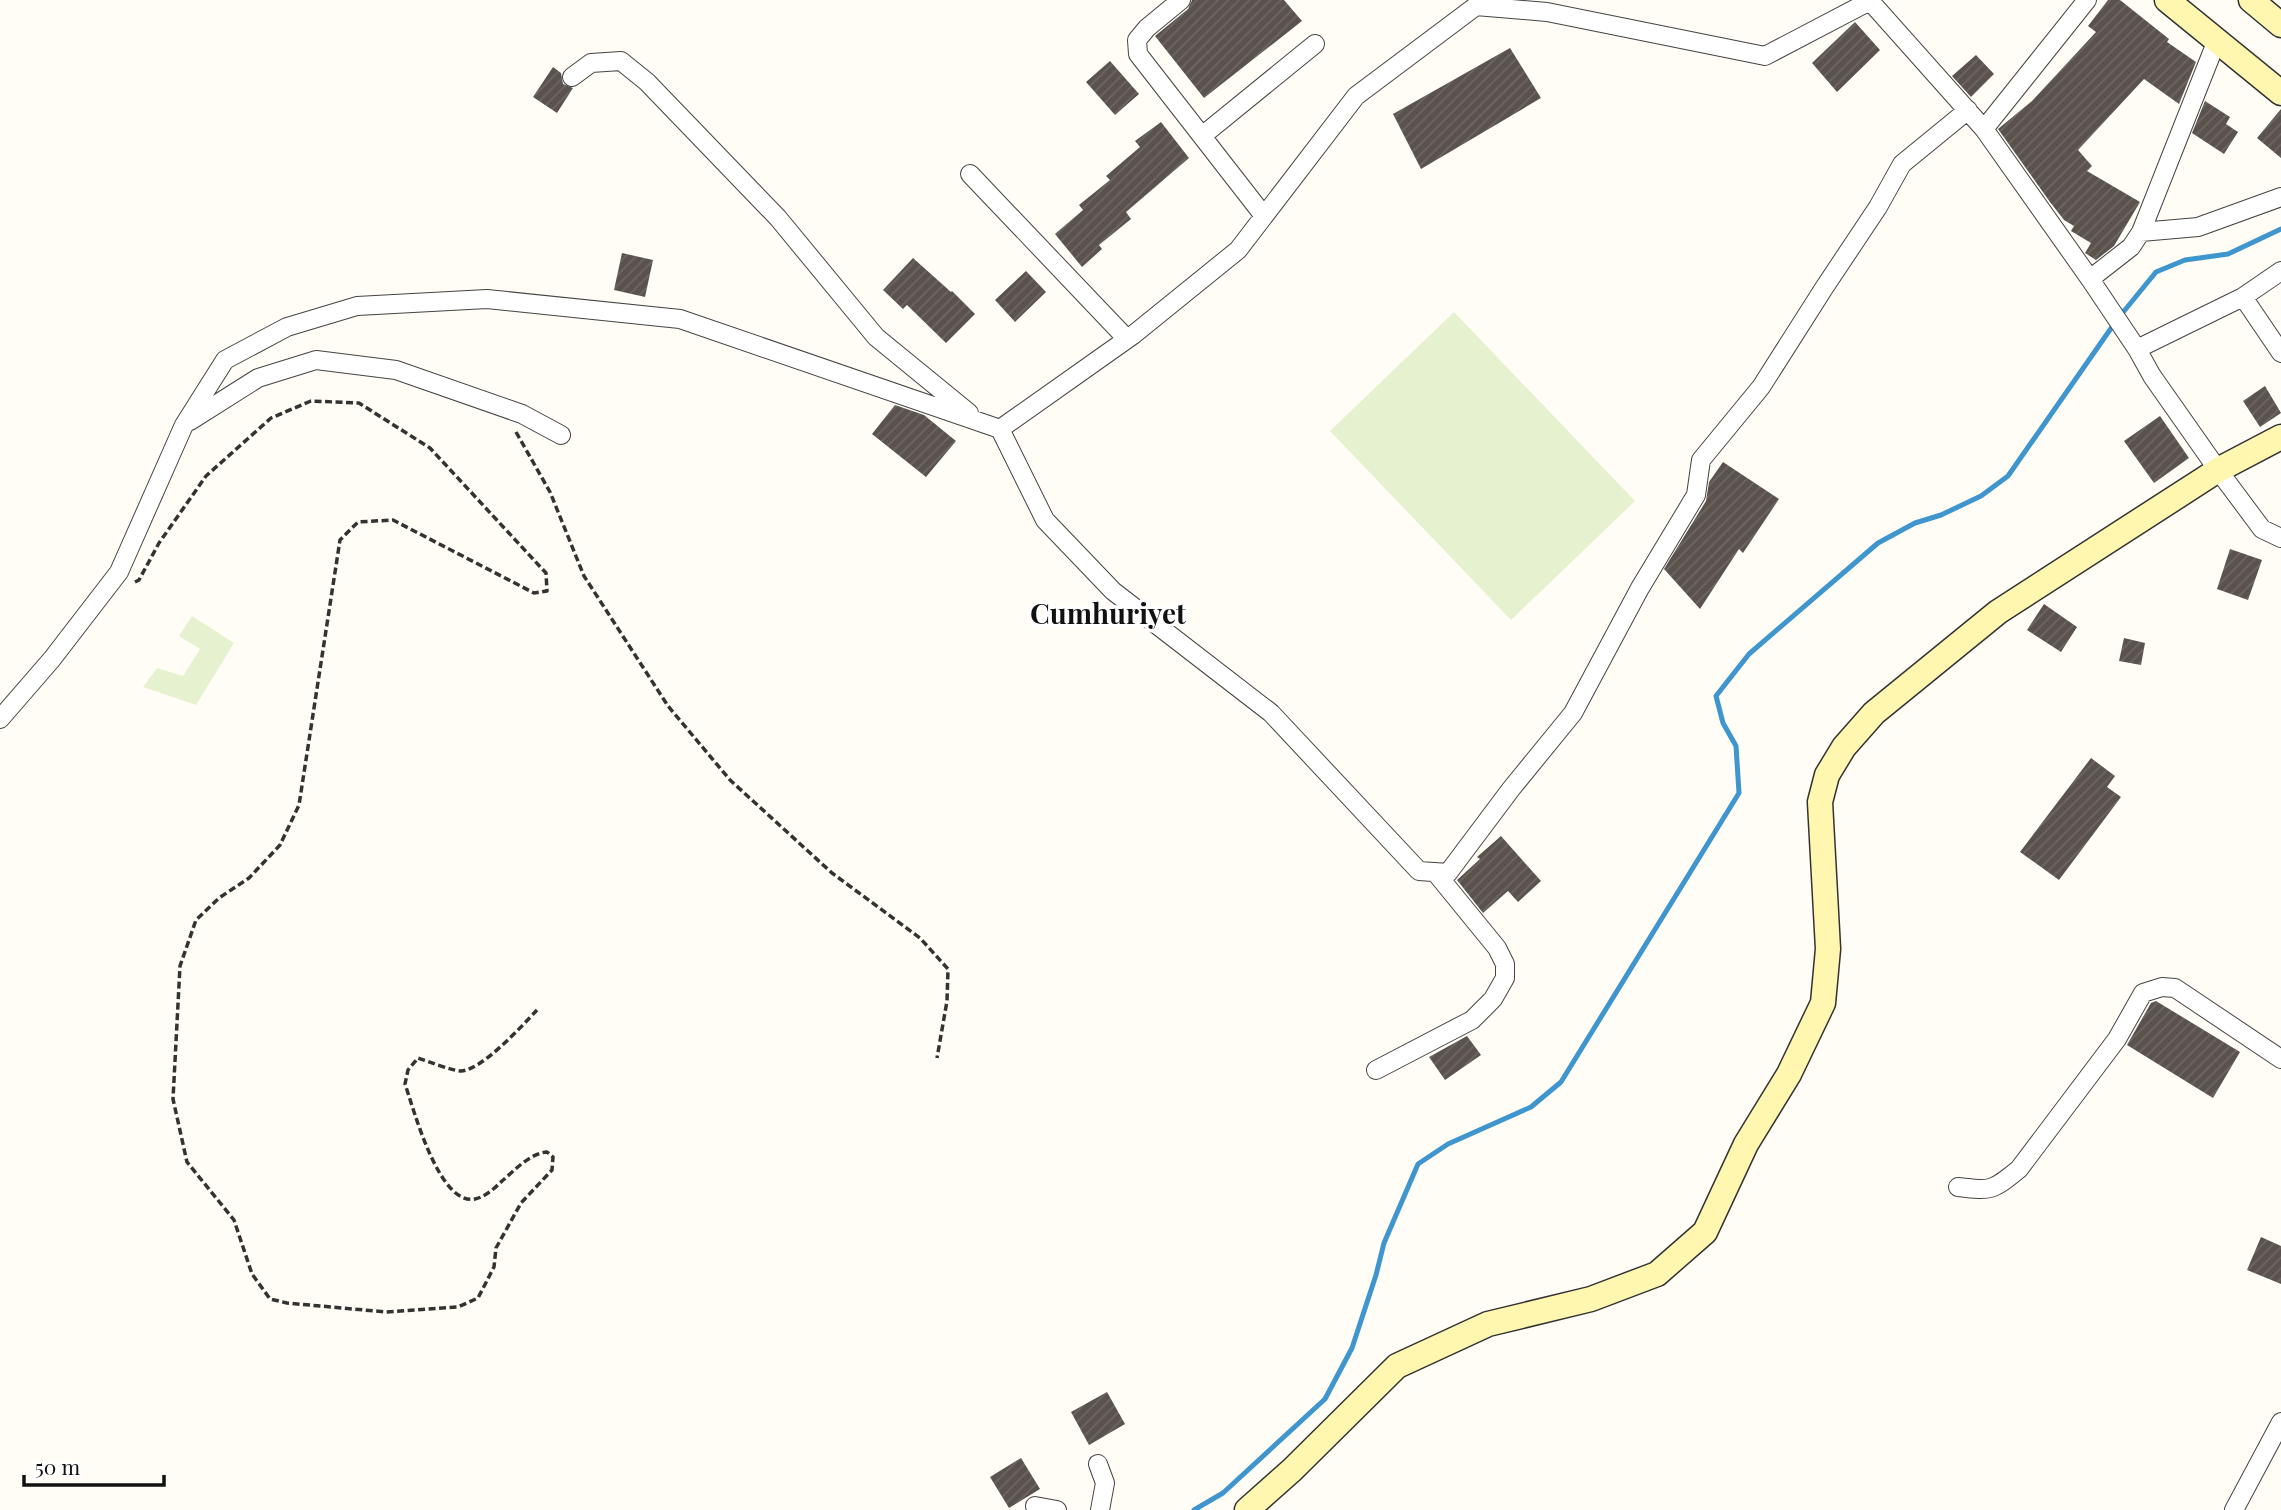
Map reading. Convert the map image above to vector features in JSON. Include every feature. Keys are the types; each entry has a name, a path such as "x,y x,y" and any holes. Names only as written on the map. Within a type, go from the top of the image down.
{"street":[{"path":"1181,0 1147,28 1137,40 1138,54 1264,216"},
{"path":"1000,429 1127,340 1238,250 1356,96 1470,3 1547,12 1765,56 1870,0 1984,129 2095,286 2152,376 2218,470 2262,529 2281,538"},
{"path":"1984,129 2087,0"},
{"path":"2167,0 2281,93"},
{"path":"2252,0 2281,25"},
{"path":"2095,286 2131,247 2141,232 2217,40"},
{"path":"1202,136 1315,44"},
{"path":"572,77 591,62 621,61 647,82 778,218 876,337 979,422"},
{"path":"0,719 52,659 119,572 184,425 225,360 287,327 357,306 487,299 680,318 1000,429 1045,520 1113,591 1271,713 1419,871 1448,873 1573,713 1640,588 1696,495 1701,460 1761,387 1878,207 1902,164 1968,110"},
{"path":"970,174 1127,340"},
{"path":"2141,232 2198,227 2281,197"},
{"path":"2137,349 2243,297 2281,271"},
{"path":"2243,297 2281,353"},
{"path":"184,425 258,377 316,360 396,370 522,414 561,435"},
{"path":"1247,1510 1292,1470 1397,1366 1488,1324 1591,1299 1657,1274 1705,1232 1746,1144 1789,1074 1823,1003 1828,949 1820,802 1827,775 1844,747 1874,713 1998,612 2218,470 2281,436"},
{"path":"1376,1070 1472,1020 1493,999 1505,978 1505,964 1497,948 1435,872"},
{"path":"1958,1187 1987,1190 2003,1182 2019,1168 2117,1039 2143,993 2162,986 2175,988 2281,1059"},
{"path":"2234,1510 2281,1422"},
{"path":"1098,1464 1105,1483 1100,1510"},
{"path":"1035,1506 1057,1510"}],"path":[{"path":"131,585 139,580 159,544 206,476 271,418 311,401 359,403 430,448 546,573 547,591 534,593 393,520 358,522 340,540 299,805 280,845 249,878 219,898 197,920 180,966 173,1099 187,1162 234,1220 252,1275 270,1299 386,1312 458,1307 478,1298 494,1267 496,1248 522,1203 552,1170 553,1157 547,1152 541,1152 491,1191 475,1199 464,1199 455,1193 436,1169 405,1084 408,1070 418,1058 461,1071 480,1063 506,1042 537,1010"},
{"path":"496,405 521,440 550,492 584,576 668,706 730,780 832,873 920,938 947,969 947,1001 937,1058"}],"green space":[{"path":"1454,312 1635,501 1511,620 1330,431"},
{"path":"192,616 234,643 196,705 143,687 157,668 183,676 200,649 179,636"}],"building":[{"path":"1192,0 1284,0 1302,21 1204,98 1155,36 1188,9"},
{"path":"2108,0 2120,0 2169,39 2167,42 2196,62 2179,104 2144,79 2078,150 2092,166 2087,171 2140,202 2114,246 2096,260 2085,253 2091,243 2071,231 2074,226 2064,220 1998,129 2032,101 2096,32 2088,26"},
{"path":"1855,22 1880,50 1837,92 1812,63"},
{"path":"1510,48 1541,98 1421,169 1393,114"},
{"path":"1976,55 1994,74 1971,97 1952,76"},
{"path":"1110,61 1139,94 1115,115 1086,82"},
{"path":"553,67 561,73 563,84 573,88 557,113 533,97"},
{"path":"2205,101 2230,117 2226,124 2238,132 2224,154 2192,133"},
{"path":"2281,109 2281,158 2257,138"},
{"path":"1161,122 1189,158 1126,212 1131,219 1099,245 1102,249 1082,267 1055,234 1083,210 1079,205 1110,180 1106,176 1140,147 1135,141"},
{"path":"622,253 653,260 645,297 614,290"},
{"path":"913,258 975,314 946,343 907,305 903,309 883,290"},
{"path":"1026,271 1046,292 1015,322 995,300"},
{"path":"2265,386 2281,413 2260,427 2243,401"},
{"path":"895,405 924,415 956,441 926,477 872,434"},
{"path":"2160,416 2189,458 2154,483 2124,441"},
{"path":"1723,462 1779,499 1743,553 1739,549 1700,609 1664,569 1706,501 1709,482"},
{"path":"2230,549 2262,560 2248,600 2217,589"},
{"path":"2044,604 2077,627 2061,652 2027,630"},
{"path":"2124,638 2145,643 2141,665 2119,661"},
{"path":"2091,758 2115,776 2107,787 2121,797 2059,880 2020,852"},
{"path":"1501,836 1541,881 1518,902 1508,891 1483,913 1457,880 1480,859 1477,857"},
{"path":"2156,1001 2240,1052 2213,1098 2127,1045 2151,1003"},
{"path":"1467,1036 1481,1055 1445,1080 1429,1057"},
{"path":"2261,1237 2281,1246 2281,1284 2247,1270"},
{"path":"1107,1392 1125,1424 1089,1445 1071,1412"},
{"path":"1021,1458 1040,1489 1009,1508 990,1477"}],"waterway":[{"path":"2120,316 2156,272 2185,260 2228,254 2281,229"},
{"path":"1194,1510 1223,1493 1325,1399 1352,1348 1384,1243 1418,1164 1448,1144 1531,1107 1561,1082 1739,793 1736,746 1723,723 1716,696 1749,654 1878,543 1915,523 1941,515 1981,496 2008,476 2114,324"}],"district":[{"name":"Cumhuriyet","path":"1108,614"}]}
